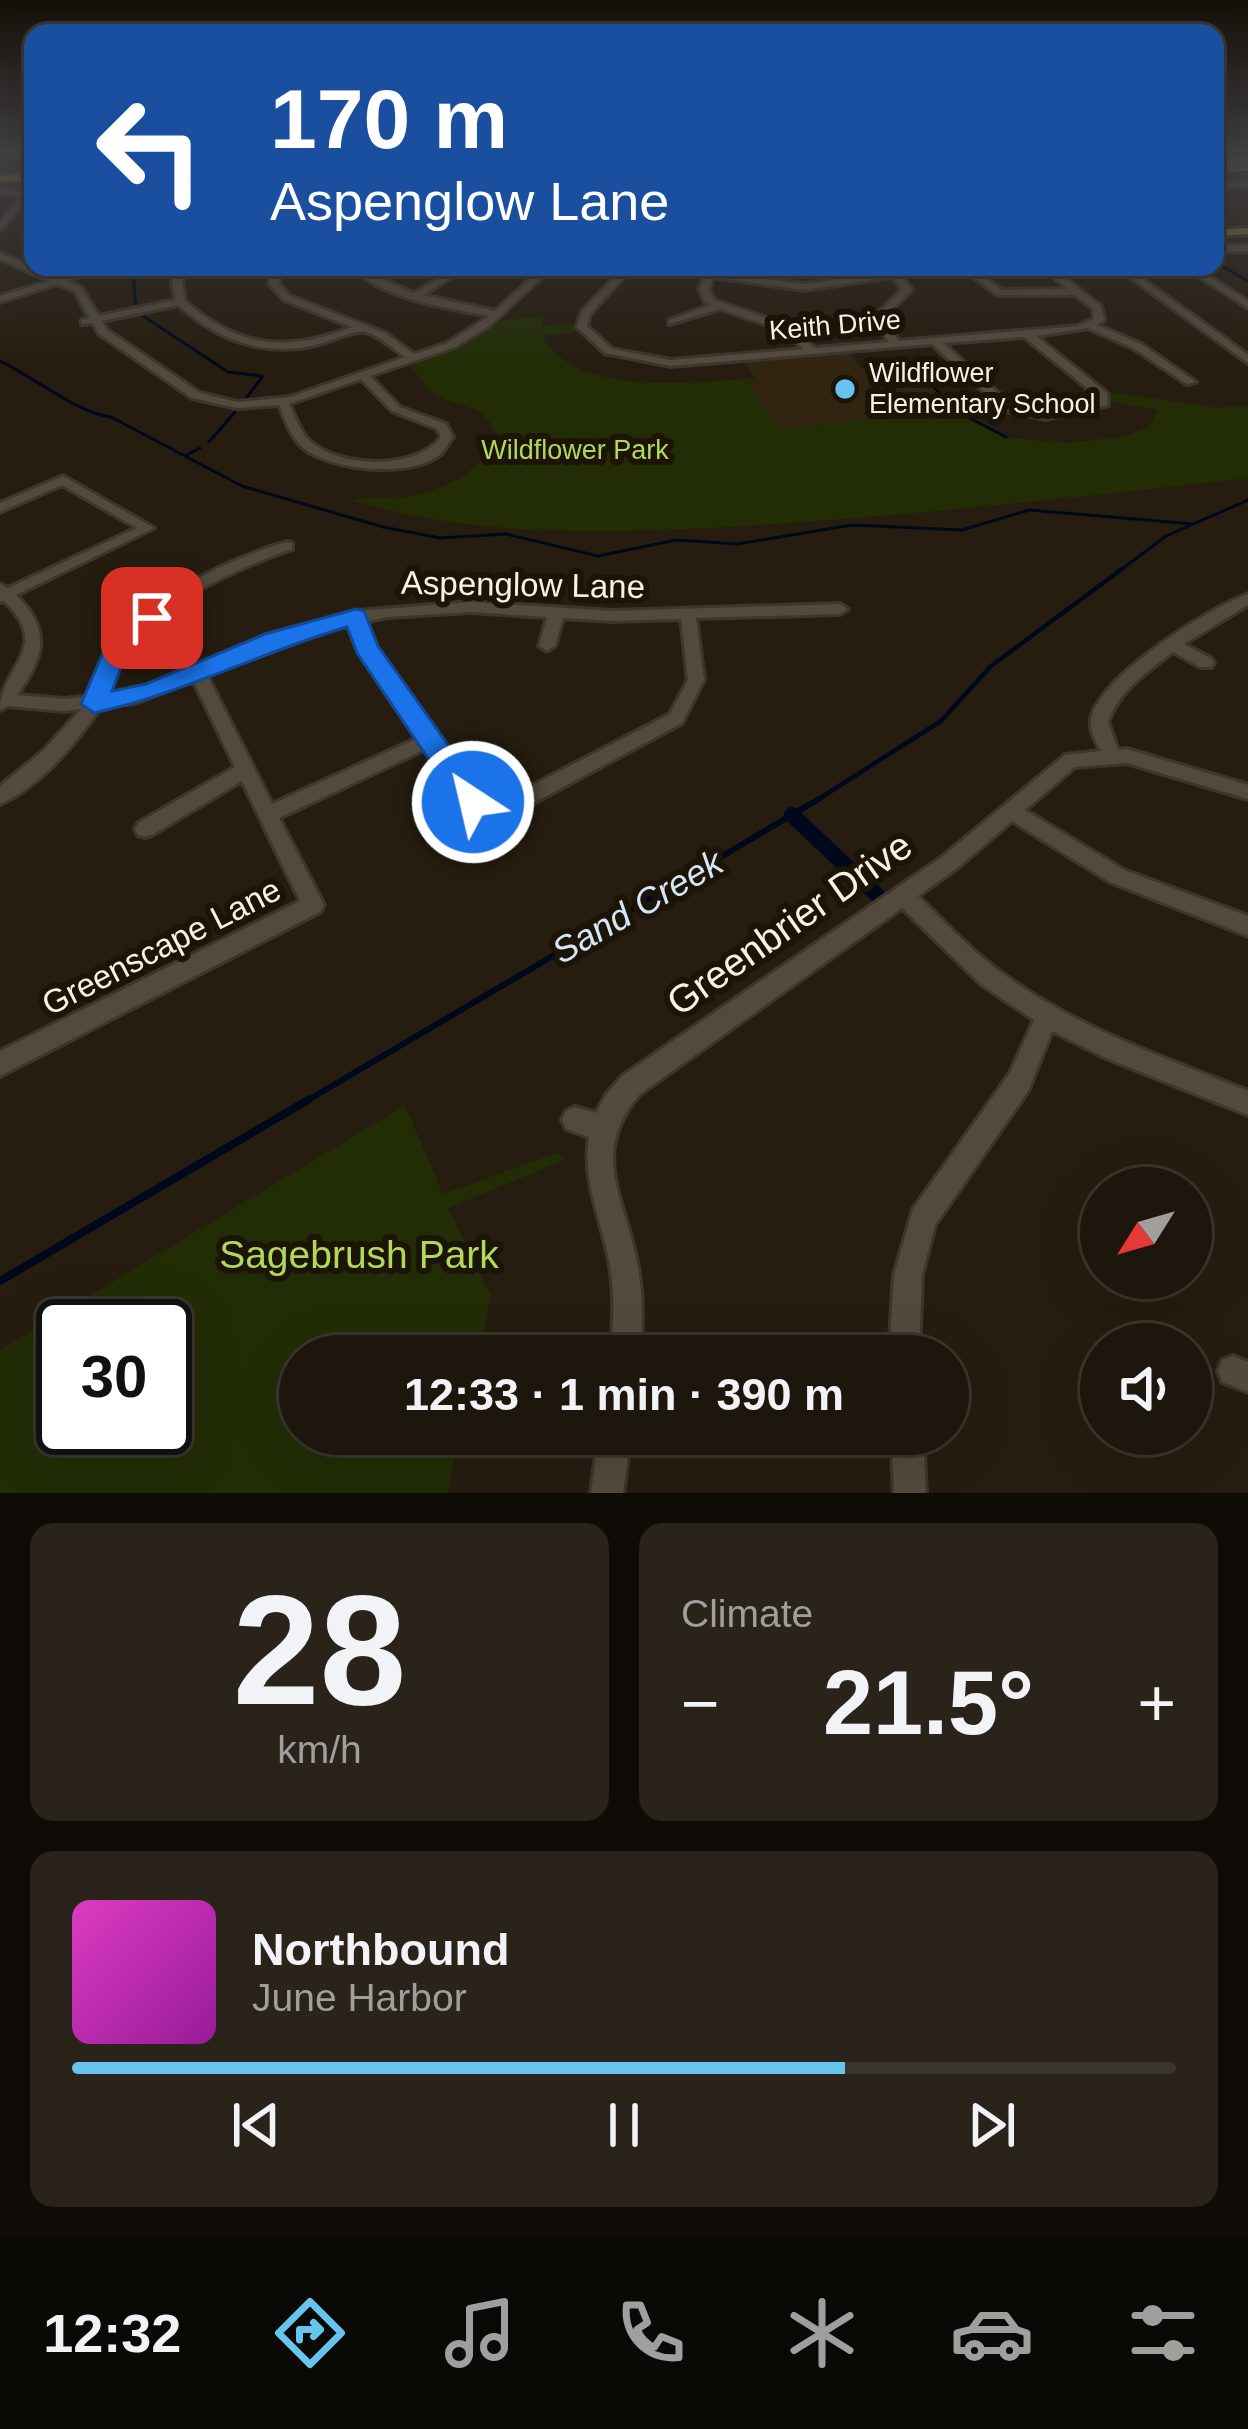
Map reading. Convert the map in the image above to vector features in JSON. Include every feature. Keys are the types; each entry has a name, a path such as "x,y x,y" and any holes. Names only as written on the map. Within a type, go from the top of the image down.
{"street":[{"path":"53,276 84,295 87,321 201,398 237,405 283,401 461,340 539,276"},
{"path":"1,299 74,276"},
{"path":"183,276 176,287 180,302 248,345 268,350 309,347 361,327"},
{"path":"275,276 281,295 361,327 413,358"},
{"path":"362,276 498,314"},
{"path":"417,295 449,276"},
{"name":"Keith Drive","path":"621,276 582,322 587,336 609,351 671,363 1091,326"},
{"path":"710,276 704,293 718,306 783,327 813,352"},
{"path":"744,276 814,289 867,276"},
{"path":"896,276 908,290 878,321 896,344"},
{"path":"976,276 1000,293 1078,292"},
{"path":"1057,276 1100,311 1091,326 1137,346 1191,382"},
{"path":"1132,276 1248,360"},
{"path":"1203,276 1248,304"},
{"path":"87,321 180,302"},
{"path":"672,322 718,306"},
{"path":"973,327 983,336"},
{"path":"934,340 1009,409 1046,416 1102,405 1102,395 1026,333"},
{"path":"1222,343 1248,341"},
{"path":"283,401 304,443 316,449 388,466 418,461 441,449 446,437 442,427 395,409 362,374"},
{"path":"0,508 63,480 147,528 2,593 24,609 34,636 25,670 2,702"},
{"path":"0,796 60,746 94,704 113,656 139,627 258,554 287,546"},
{"path":"1248,599 1171,644 1101,712 1100,726 1111,753 1248,792"},
{"name":"Aspenglow Lane","path":"2,702 94,704 135,697 274,640 356,616 449,607 688,615 840,609"},
{"path":"548,646 556,614"},
{"path":"356,616 366,647 484,820 676,718 697,680 688,615"},
{"path":"1171,644 1206,663"},
{"name":"Greenscape Lane","path":"0,1064 313,905 197,674"},
{"path":"268,814 430,740"},
{"name":"Greenbrier Drive","path":"626,1335 627,1288 588,1124 631,1085 903,895 1012,811 1063,764 1111,753"},
{"path":"146,829 247,769"},
{"path":"1012,811 1117,876 1248,926"},
{"path":"903,895 986,975 1047,1016 1097,1042 1248,1103"},
{"path":"905,1335 908,1275 923,1219 1019,1082 1047,1016"},
{"path":"607,1493 612,1455"},
{"path":"909,1455 910,1493"}],"shaded area":[{"name":"Wildflower Elementary School","path":"848,352 863,369 914,363 957,409 780,429 747,384 757,381 743,360"}],"green space":[{"name":"Wildflower Park","path":"543,316 542,325 576,324 578,331 542,336 558,356 608,378 670,383 755,378 758,382 748,385 780,429 957,409 1011,438 1068,443 1127,436 1150,426 1157,410 1111,402 1104,391 1218,408 1248,405 1248,478 895,515 617,531 457,523 353,501 438,488 479,463 496,437 486,417 434,393 407,363 459,344 496,321"},
{"name":"Sagebrush Park","path":"405,1105 443,1194 556,1153 565,1160 448,1208 491,1296 483,1335 279,1335 279,1455 455,1455 447,1493 0,1493 0,1350 36,1328 36,1455 192,1455 192,1299 84,1299"}],"waterway":[{"path":"1224,267 1248,281"},
{"path":"133,276 136,307"},
{"path":"140,314 228,372 263,376 244,401"},
{"path":"0,361 70,402 111,417 185,456"},
{"path":"913,364 956,411 1006,437"},
{"path":"209,442 235,412"},
{"path":"185,456 200,448"},
{"path":"185,456 242,486 383,527 440,538 506,534 598,556 676,540 737,544 852,525 962,530 1029,510 1193,524"},
{"name":"Sand Creek","path":"1122,569 1166,536 1248,500"},
{"name":"Sand Creek","path":"815,801 941,721 991,666 1122,569"},
{"name":"Sand Creek","path":"1118,572 1122,569"},
{"name":"Sand Creek","path":"815,801 819,799"},
{"name":"Sand Creek","path":"303,1103 815,801"},
{"path":"792,815 876,894"},
{"name":"Sand Creek","path":"0,1281 308,1100"}],"place":[{"name":"Wildflower Elementary School","path":"845,389"}],"route":[{"path":"152,618 113,656 94,704 151,692 274,640 356,616 366,647 473,802"}]}
